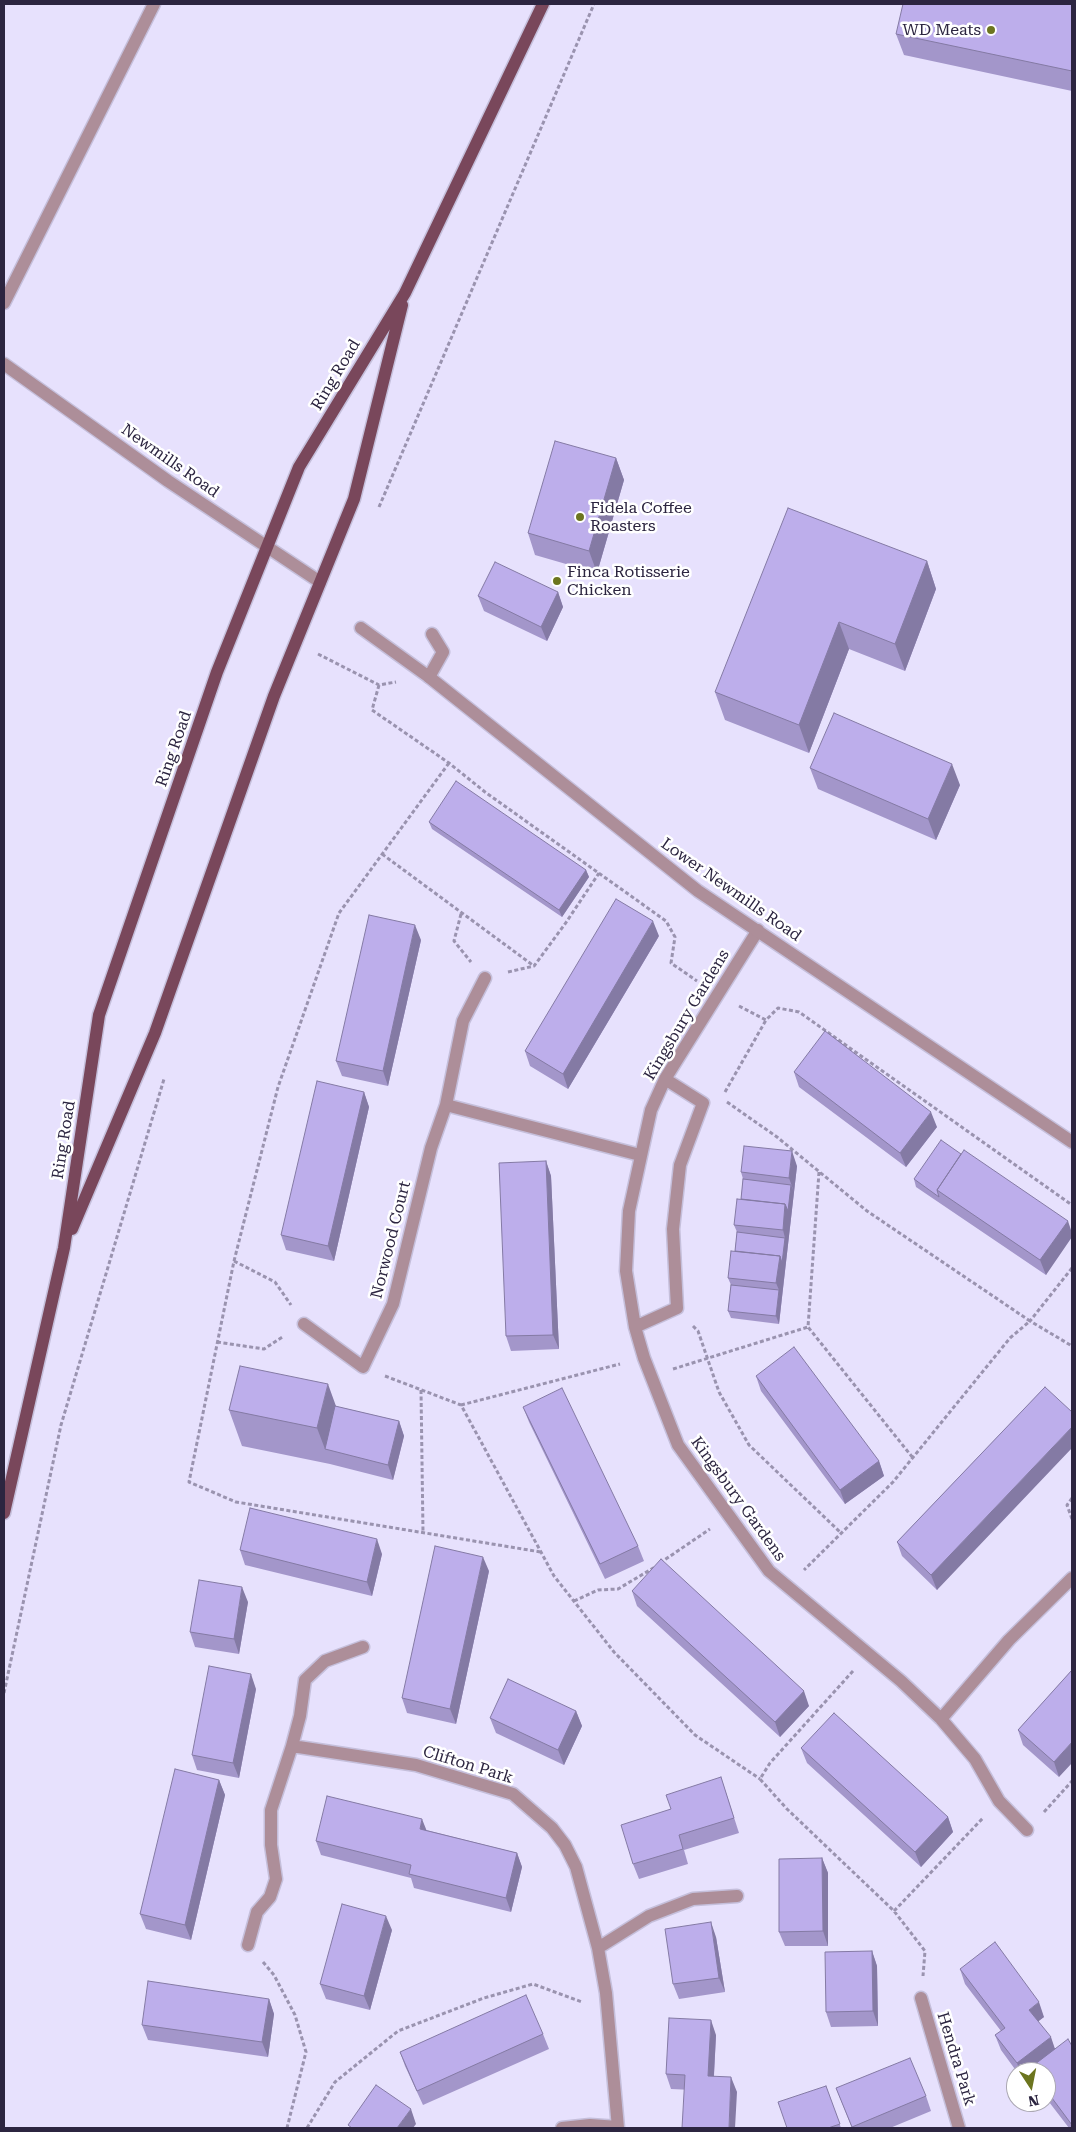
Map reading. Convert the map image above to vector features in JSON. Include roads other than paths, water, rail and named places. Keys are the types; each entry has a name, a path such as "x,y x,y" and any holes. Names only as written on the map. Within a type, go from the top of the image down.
{"main road":[{"name":"Ring Road","path":"4,1513 64,1248 99,1015 217,672 299,467 405,293 543,4"},
{"name":"Ring Road","path":"64,1248 155,1033 274,696 354,499 405,293"}],"street":[{"path":"4,303 154,4"},
{"name":"Newmills Road","path":"4,364 168,481 320,582"},
{"name":"Lower Newmills Road","path":"361,628 429,678 698,892 758,930 1072,1142"},
{"path":"429,678 443,652 432,634"},
{"name":"Kingsbury Gardens","path":"758,930 664,1079 651,1110 629,1211 626,1271 635,1327 644,1358 678,1445 769,1571 868,1654 941,1719 975,1759 999,1802 1027,1830"},
{"name":"Norwood Court","path":"304,1324 363,1367 393,1304 431,1148 446,1106 463,1021 484,978"},
{"path":"635,1327 677,1308 673,1229 680,1165 703,1103 664,1079"},
{"path":"446,1106 640,1155"},
{"path":"941,1719 1009,1640 1072,1578"},
{"path":"248,1945 257,1912 270,1898 276,1879 271,1845 271,1810 300,1716 305,1680 325,1661 363,1647"},
{"name":"Clifton Park","path":"292,1746 416,1765 513,1794 552,1828 565,1845 576,1867 598,1948 606,1992 618,2128"},
{"path":"598,1948 649,1916 693,1899 737,1896"},
{"name":"Hendra Park","path":"921,1998 959,2128"},
{"path":"562,2128 590,2125 618,2128"}],"place":[{"name":"WD Meats","path":"991,30"},
{"name":"Fidela Coffee Roasters","path":"580,517"},
{"name":"Finca Rotisserie Chicken","path":"557,581"}]}
